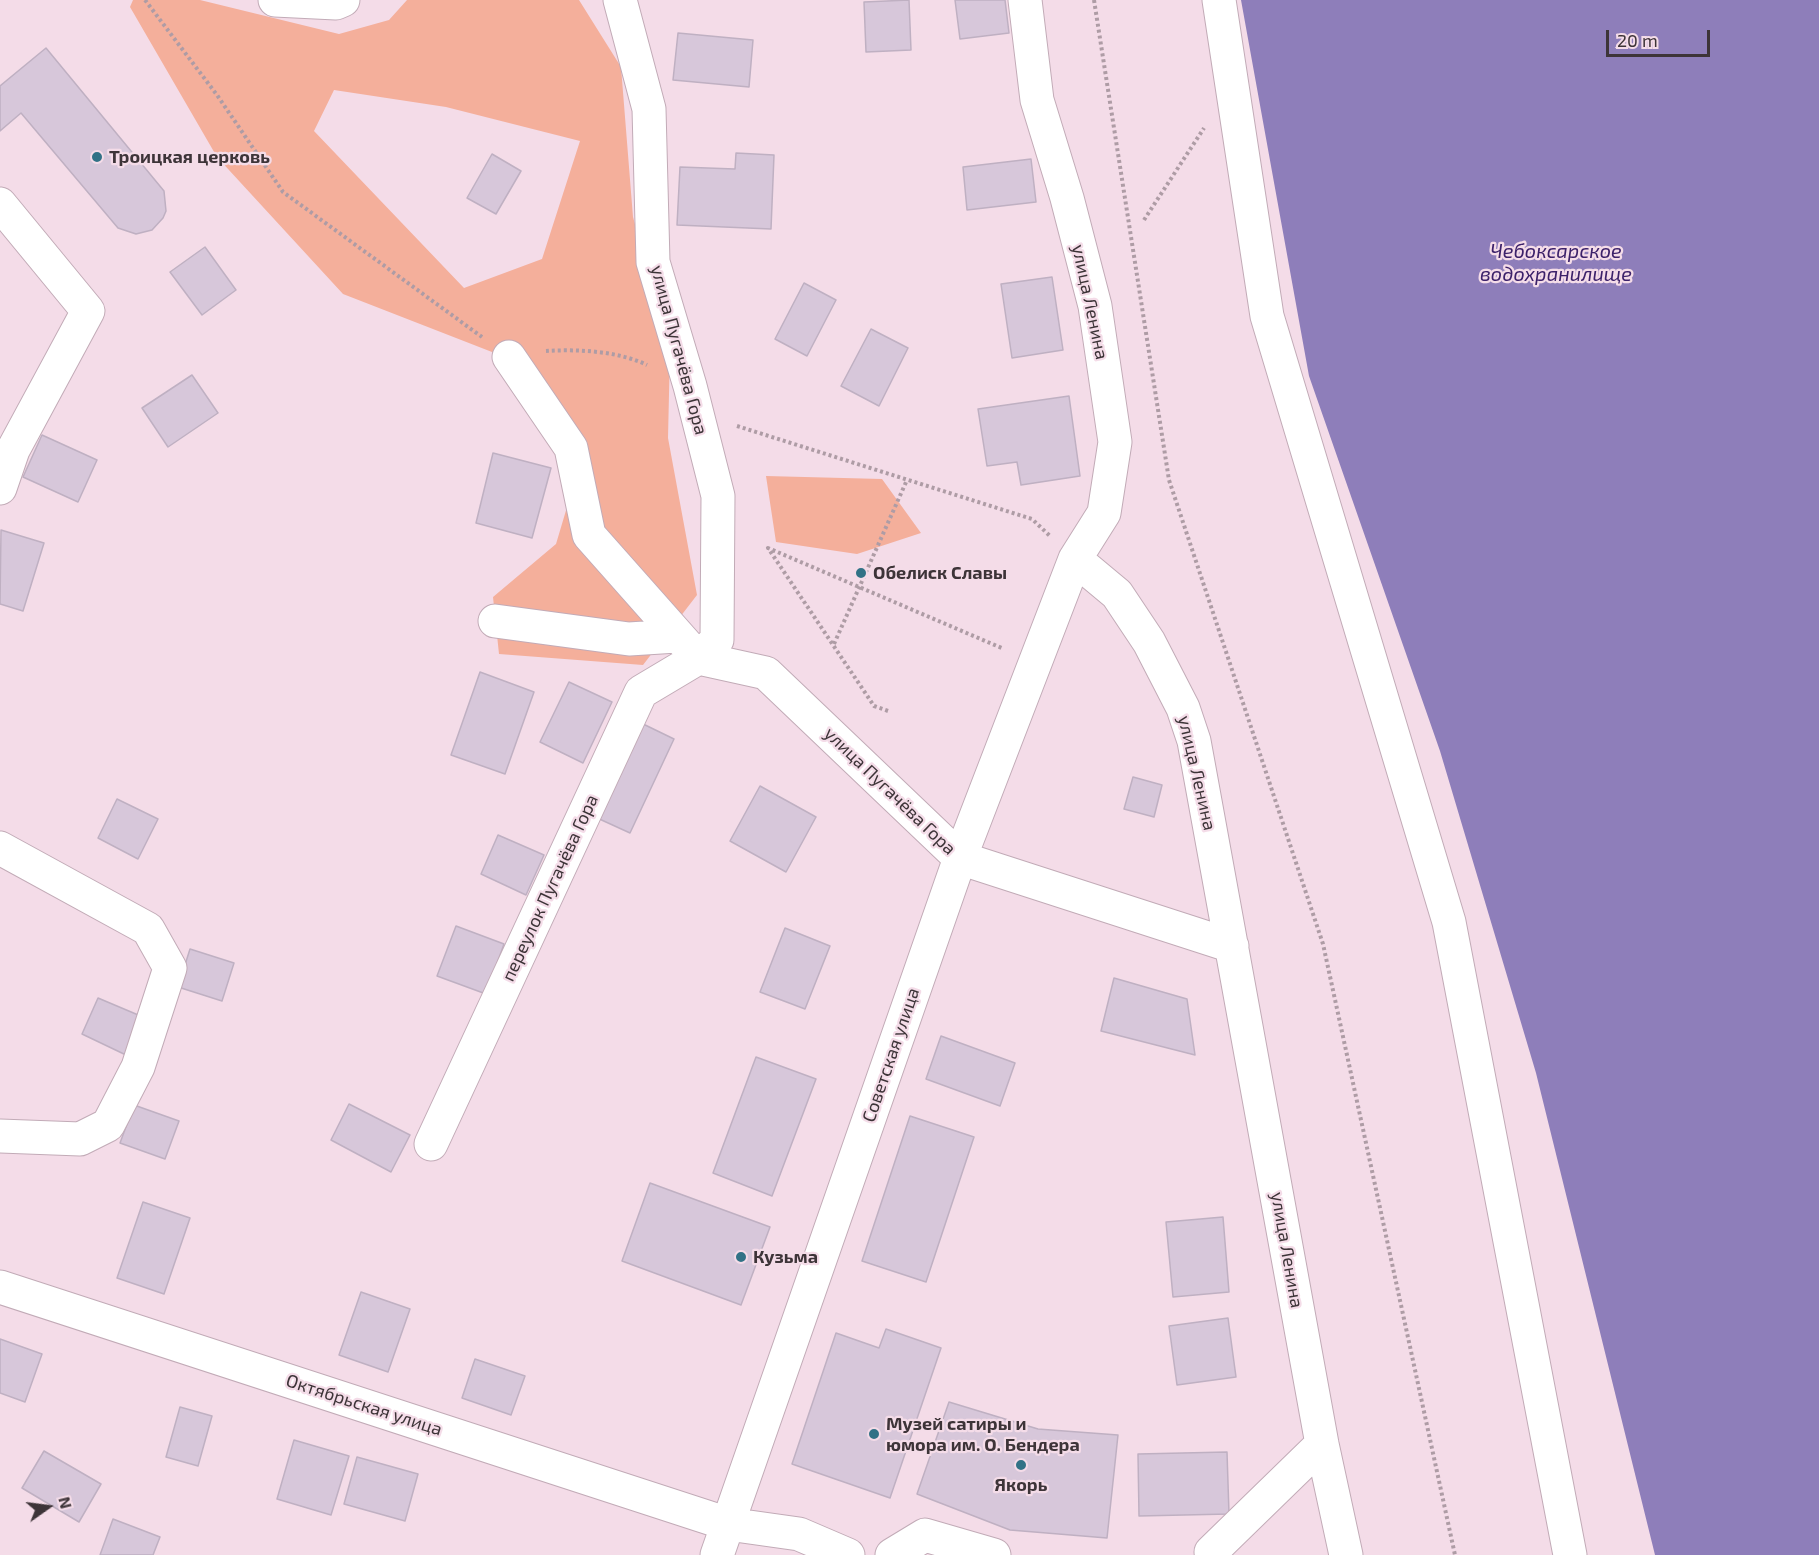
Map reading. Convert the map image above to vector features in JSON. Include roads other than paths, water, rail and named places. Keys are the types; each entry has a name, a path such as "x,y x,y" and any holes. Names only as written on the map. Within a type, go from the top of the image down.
{"street":[{"path":"274,0 336,3 343,0"},
{"name":"улица Пугачёва Гора","path":"620,0 650,110 653,262 690,386 718,496 717,640 688,647"},
{"name":"улица Ленина","path":"1025,0 1037,100 1067,198 1095,306 1115,442 1104,513 1075,559 1117,594 1149,642 1183,708 1194,741 1322,1444 1346,1555"},
{"path":"1219,0 1267,316 1449,922 1570,1555"},
{"path":"0,204 88,310 13,450 0,488"},
{"path":"509,357 571,448 589,535 688,647"},
{"name":"Советская улица","path":"717,1555 960,858 1075,559"},
{"name":"улица Пугачёва Гора","path":"495,621 688,647 766,673 960,858"},
{"name":"переулок Пугачёва Гора","path":"431,1144 641,692 688,647"},
{"path":"0,848 42,873 148,928 170,968 138,1067 108,1125 80,1139 0,1136"},
{"path":"960,858 1232,946"},
{"name":"Октябрьская улица","path":"0,1287 728,1524 799,1534 848,1555"},
{"path":"1210,1554 1322,1444"},
{"path":"892,1555 925,1535 994,1555"}],"water":[{"name":"Чебоксарское водохранилище","path":"1241,0 1819,0 1819,1555 1655,1555 1536,1073 1440,751 1309,376"}],"place":[{"name":"Троицкая церковь","path":"97,157"},
{"name":"Обелиск Славы","path":"861,573"},
{"name":"Кузьма","path":"741,1257"},
{"name":"Музей сатиры и юмора им. О. Бендера","path":"874,1434"},
{"name":"Якорь","path":"1021,1465"}]}
